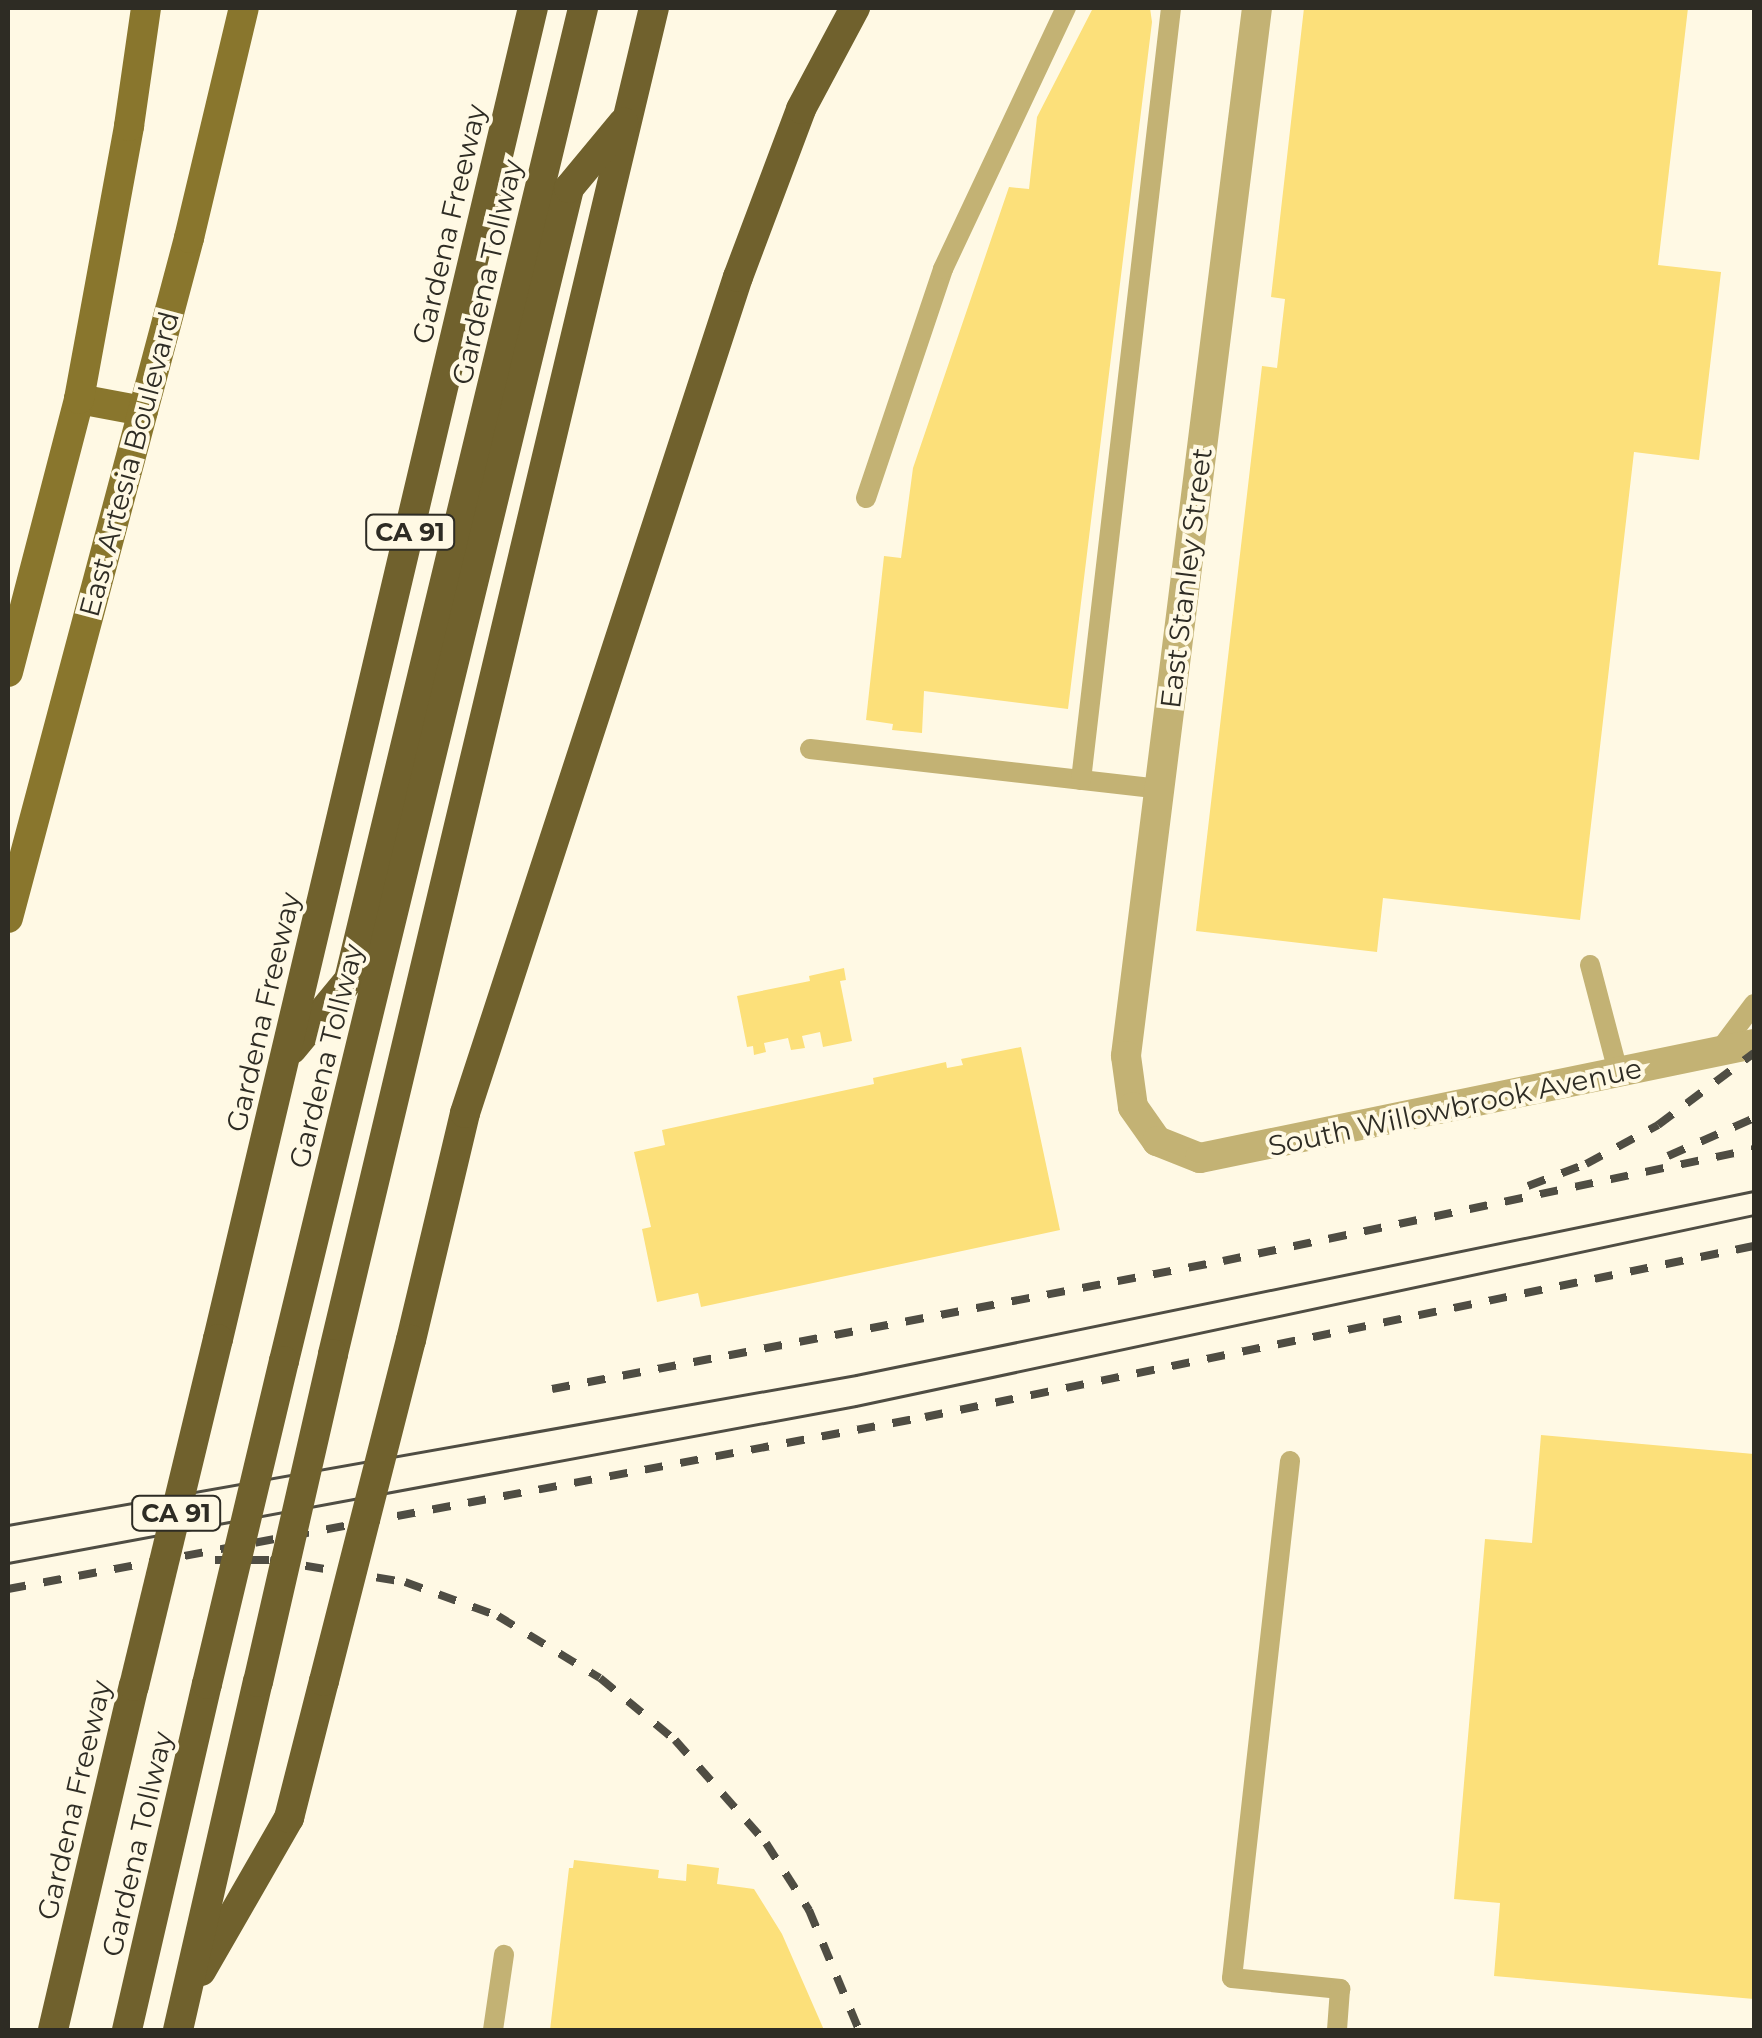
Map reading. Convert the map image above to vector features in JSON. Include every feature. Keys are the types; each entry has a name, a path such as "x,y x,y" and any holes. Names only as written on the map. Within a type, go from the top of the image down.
{"highway":[{"name":"Gardena Freeway","path":"53,2030 533,8"},
{"name":"Gardena Tollway","path":"287,1056 349,980 583,8"},
{"path":"178,2030 333,1354 654,8"},
{"path":"184,1999 290,1818 465,1113 750,242 801,109 855,8"},
{"name":"Gardena Tollway","path":"128,2030 207,1684 568,188 628,117"}],"main road":[{"path":"8,672 79,399 130,126 146,8"},
{"name":"East Artesia Boulevard","path":"8,918 143,411 244,8"},
{"path":"79,399 143,411"}],"street":[{"name":"East Stanley Street","path":"1157,1141 1133,1107 1126,1056 1257,8"},
{"name":"South Willowbrook Avenue","path":"1157,1141 1200,1158 1754,1044"}],"lane":[{"path":"866,498 943,270 1066,8"},
{"path":"1082,780 1171,8"},
{"path":"810,749 1160,789"},
{"path":"1590,965 1618,1072"},
{"path":"1718,1052 1754,1004"},
{"path":"1290,1460 1232,1978 1340,1990 1337,2030"},
{"path":"493,2030 504,1955"}],"building":[{"path":"1093,8 1150,8 1152,22 1068,709 924,691 922,733 892,730 893,724 866,720 884,556 901,558 913,468 1009,187 1029,189 1037,117"},
{"path":"1304,8 1688,8 1658,265 1721,272 1699,460 1634,452 1580,920 1383,898 1377,952 1196,931 1262,366 1277,368 1285,299 1271,297"},
{"path":"844,968 846,980 840,981 852,1041 823,1047 820,1032 802,1036 805,1048 791,1050 788,1038 764,1043 766,1052 754,1055 753,1046 747,1047 737,996 810,981 809,976"},
{"path":"1021,1047 1060,1230 701,1307 698,1293 657,1302 642,1229 651,1227 634,1152 665,1145 662,1130 874,1084 873,1078 946,1062 947,1068 963,1065 961,1059"},
{"path":"1541,1435 1754,1454 1754,1999 1494,1976 1500,1903 1454,1899 1485,1539 1532,1543"},
{"path":"574,1860 659,1870 658,1878 686,1881 687,1864 719,1868 717,1884 754,1889 782,1934 824,2030 550,2030 569,1868 573,1868"}],"tram line":[{"path":"8,1525 856,1375 1754,1191"},
{"path":"8,1563 856,1406 1754,1215"}],"railway":[{"path":"1528,1186 1586,1164 1658,1125 1754,1053"},
{"path":"1668,1156 1754,1118"},
{"path":"552,1389 1223,1261 1754,1149"},
{"path":"8,1589 925,1417 1754,1246"},
{"path":"215,1560 270,1560 405,1582 498,1616 600,1678 675,1740 766,1843 809,1910 859,2030"}]}
